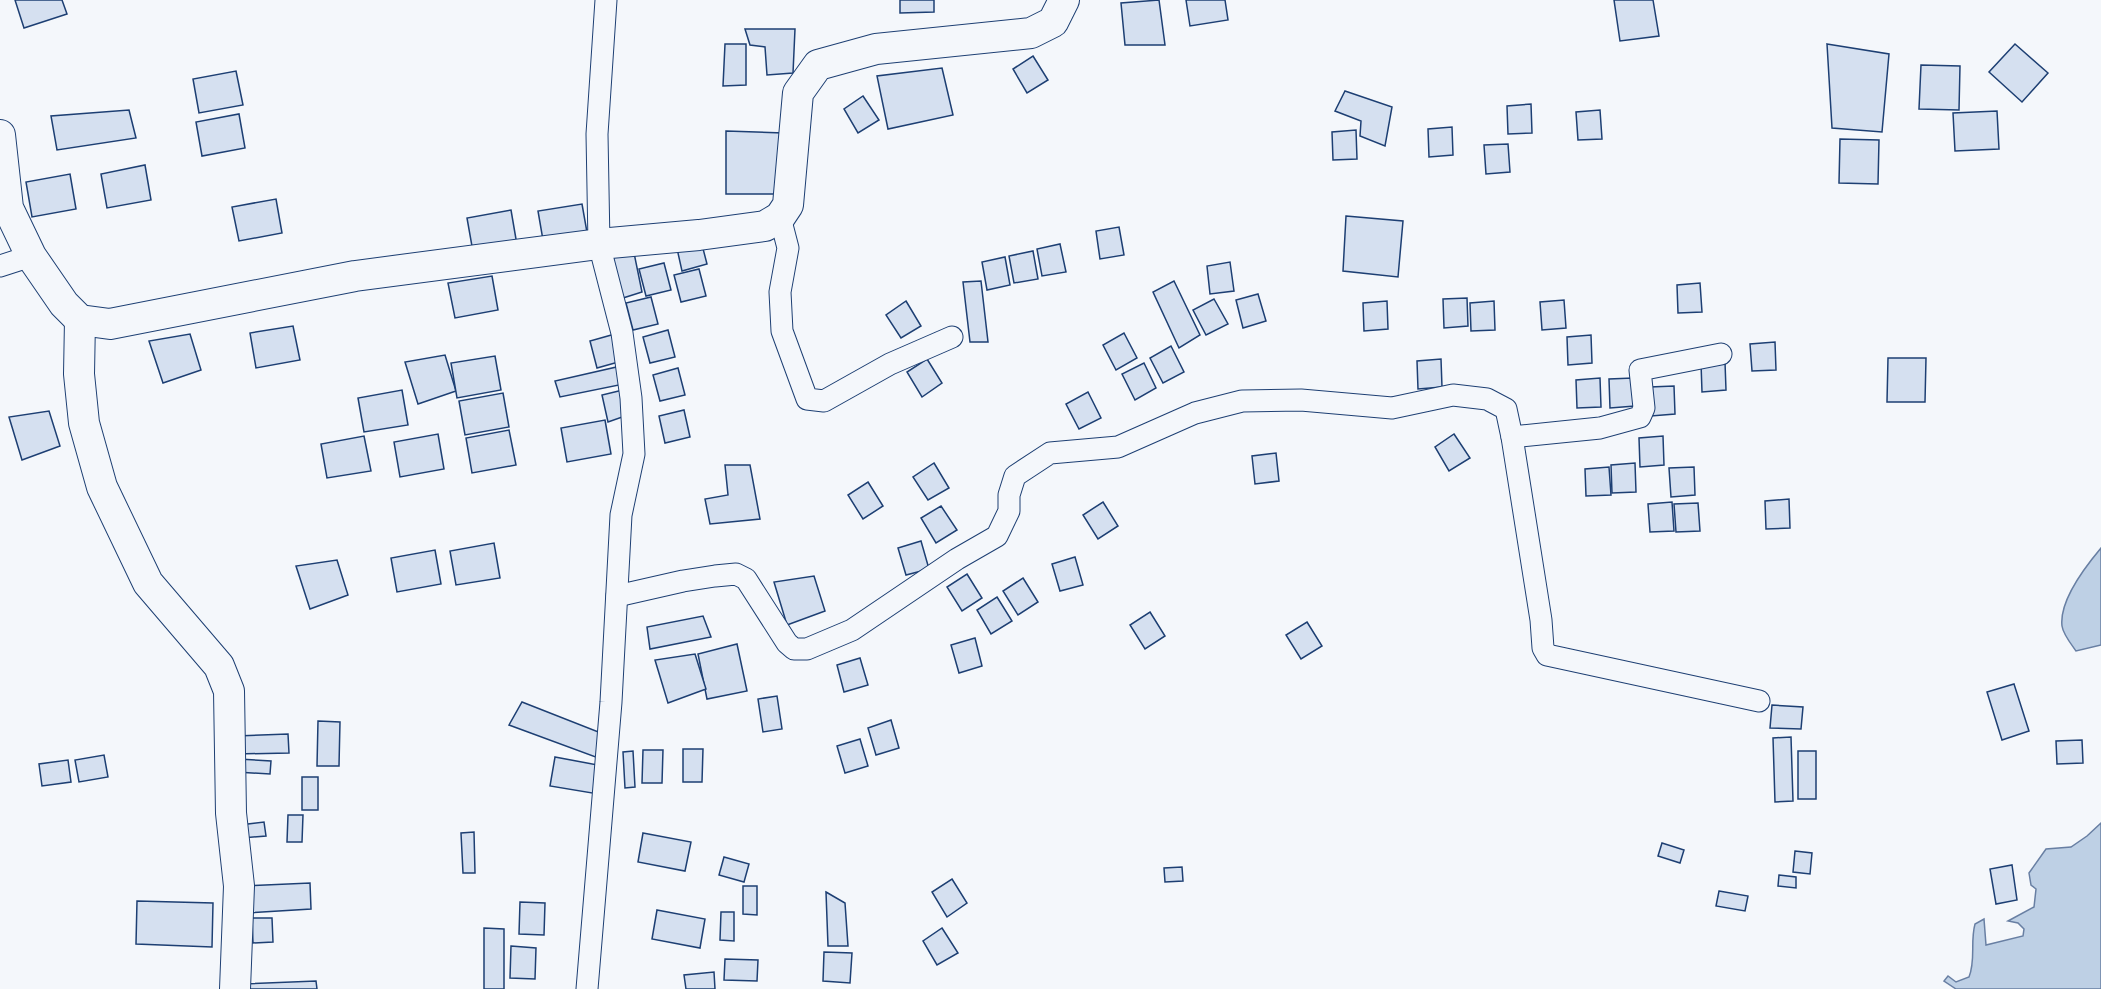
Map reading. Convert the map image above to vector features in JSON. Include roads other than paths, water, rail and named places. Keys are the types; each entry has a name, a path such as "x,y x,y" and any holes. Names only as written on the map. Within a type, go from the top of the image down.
{"street":[{"path":"587,989 611,702 621,515 634,454 631,398 622,333 599,244 597,134 606,0"},
{"path":"0,135 8,208 31,256 64,304 80,320 111,324 355,276 599,244 699,235 765,226 780,217 788,205 798,93 818,65 876,49 1031,33 1053,22 1064,0"},
{"path":"780,217 788,248 780,292 782,331 807,399 824,401 890,364 952,337"},
{"path":"0,266 31,256"},
{"path":"80,320 79,374 84,423 102,487 148,583 219,666 229,691 231,813 239,886 235,989"},
{"path":"1512,437 1600,428 1640,417 1644,408 1640,370 1721,354"},
{"path":"617,596 683,580 736,574 746,579 787,644 794,649 807,649 852,630 957,559 997,536 1008,511 1009,495 1015,476 1050,453 1118,447 1195,412 1242,401 1301,400 1392,408 1453,395 1487,399 1506,409 1541,620 1543,648 1547,655 1759,700"}],"water":[{"path":"2101,548 2101,645 2076,651 2063,629 2062,616 2074,584"},
{"path":"2101,823 2101,989 1956,989 1944,981 1948,976 1956,982 1969,977 1975,924 1984,919 1986,945 2023,936 2024,929 2018,923 2008,921 2034,907 2036,889 2031,885 2029,873 2046,849 2071,847"}]}
